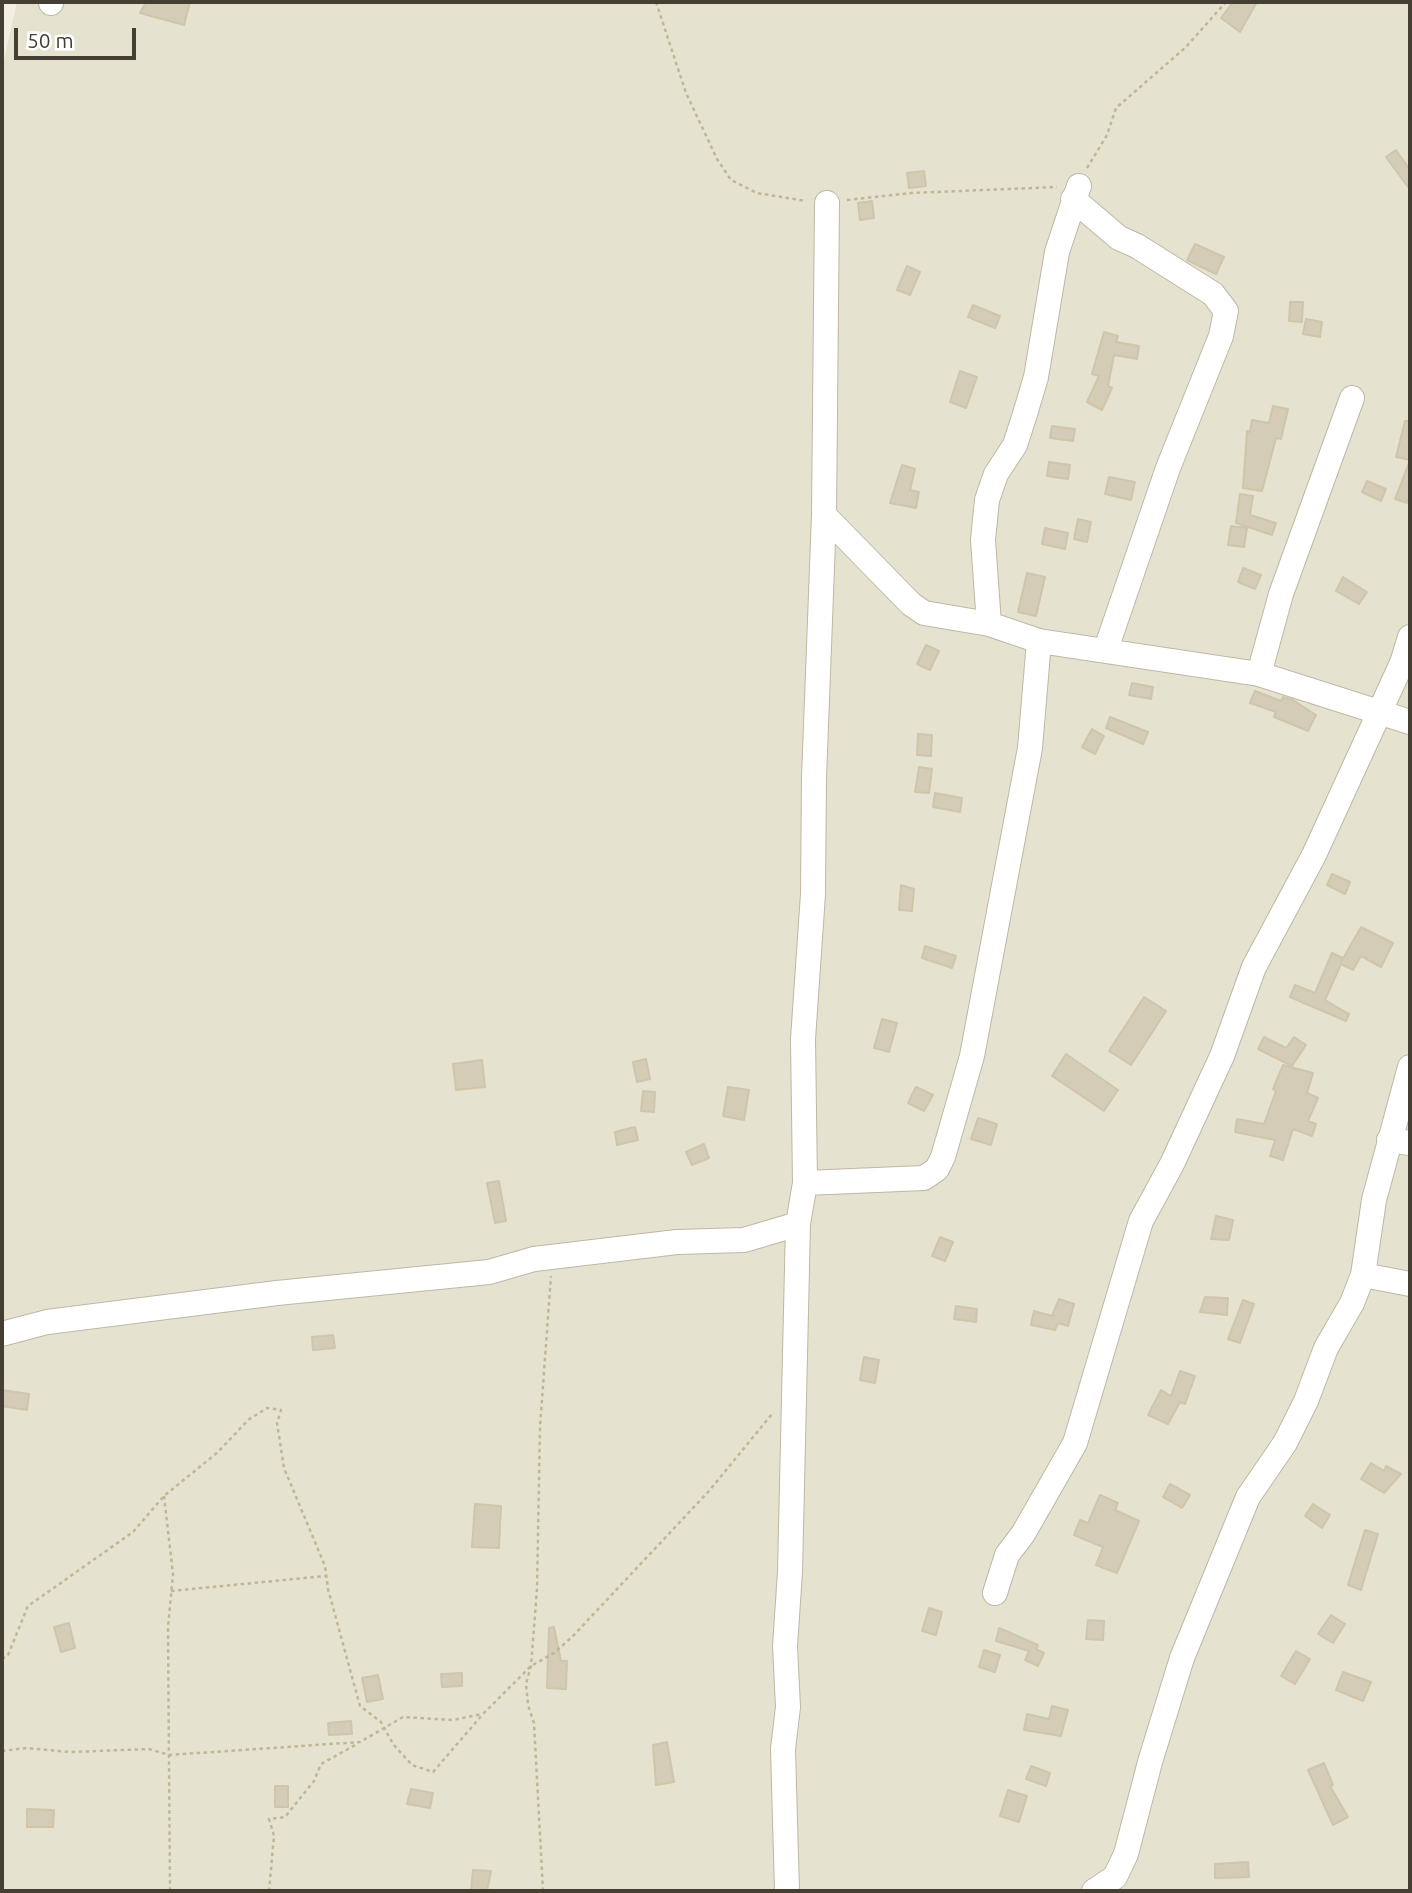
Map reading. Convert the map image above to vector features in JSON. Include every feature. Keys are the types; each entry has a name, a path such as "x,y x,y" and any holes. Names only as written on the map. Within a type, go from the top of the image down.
{"street":[{"path":"989,624 982,540 987,500 996,474 1015,444 1036,377 1057,252 1076,192 1119,238 1137,246 1213,294 1226,312 1221,336 1168,468 1106,649"},
{"path":"787,1891 783,1749 788,1707 785,1646 790,1572 799,1224 805,1183 803,1039 813,894 814,778 824,515 827,203"},
{"path":"1259,674 1281,594 1352,398"},
{"path":"824,515 911,604 924,613 989,624 1039,641 1259,674 1377,714 1410,722"},
{"path":"995,1593 1007,1555 1023,1534 1075,1443 1141,1221 1172,1164 1222,1056 1254,967 1314,855 1402,663 1410,637"},
{"path":"805,1183 924,1178 937,1169 943,1157 972,1056 1030,748 1039,641"},
{"path":"1094,1891 1115,1877 1126,1854 1150,1762 1182,1658 1248,1497 1285,1443 1363,1275 1374,1200 1400,1142 1410,1067"},
{"path":"2,1334 47,1322 276,1293 489,1272 534,1259 552,1259 677,1242 744,1240 799,1224"},
{"path":"1363,1275 1410,1284"}],"path":[{"path":"656,2 686,93 717,159 731,180 757,193 790,201 827,203 911,193 1023,190 1076,192 1107,135 1116,108 1186,47 1226,2"},
{"path":"543,1891 534,1723 527,1705 526,1684 531,1666 537,1589 540,1427 552,1259"},
{"path":"2,1659 8,1655 28,1606 133,1532 164,1496 218,1452 248,1420 267,1408 281,1410 277,1423 284,1468 300,1508 310,1524 360,1706 381,1722 393,1744 412,1765 433,1772 483,1714 531,1666 554,1653 573,1636 709,1491 774,1412"},
{"path":"164,1496 173,1574 168,1627 170,1891"},
{"path":"172,1591 326,1576"},
{"path":"269,1891 274,1836 269,1819 285,1817 314,1780 321,1764 403,1717 453,1720 483,1714"},
{"path":"2,1751 46,1747 70,1752 149,1749 169,1755 360,1742"}],"shaded area":[{"path":"17,2 1410,2 1410,1891 2,1891 2,69"}],"building":[{"path":"146,2 190,2 184,25 140,13"},
{"path":"1233,2 1257,2 1240,32 1221,18"},
{"path":"1396,150 1410,170 1408,187 1386,157"},
{"path":"924,171 926,186 909,188 907,173"},
{"path":"872,201 874,218 860,220 858,203"},
{"path":"1195,244 1224,257 1216,274 1187,260"},
{"path":"907,266 920,272 910,295 897,290"},
{"path":"1290,302 1303,302 1302,322 1289,321"},
{"path":"973,305 1000,316 995,328 968,317"},
{"path":"1306,319 1322,322 1320,337 1303,334"},
{"path":"1104,332 1118,336 1116,342 1139,346 1137,359 1114,355 1108,386 1112,388 1102,410 1087,402 1099,376 1092,374"},
{"path":"960,371 977,377 966,408 950,402"},
{"path":"1273,406 1288,409 1281,439 1276,438 1262,491 1243,488 1247,431 1250,432 1252,420 1269,423"},
{"path":"1405,421 1410,421 1410,460 1396,457"},
{"path":"1052,426 1075,429 1073,441 1050,438"},
{"path":"1410,460 1410,494 1407,503 1395,499"},
{"path":"1049,462 1070,465 1068,479 1047,476"},
{"path":"902,465 915,469 910,490 919,492 916,508 890,503"},
{"path":"1109,477 1135,482 1131,500 1105,494"},
{"path":"1367,481 1386,489 1381,501 1362,492"},
{"path":"1240,494 1253,496 1250,515 1276,523 1272,535 1236,523"},
{"path":"1078,519 1091,522 1087,542 1074,539"},
{"path":"1231,526 1247,528 1244,547 1228,545"},
{"path":"1045,528 1068,533 1065,549 1042,544"},
{"path":"1243,568 1261,575 1255,589 1238,582"},
{"path":"1027,573 1045,577 1036,616 1018,612"},
{"path":"1343,577 1367,592 1359,604 1336,591"},
{"path":"926,645 939,651 930,670 917,664"},
{"path":"1132,683 1153,687 1151,699 1129,695"},
{"path":"1255,691 1281,701 1283,697 1293,700 1316,715 1308,731 1274,717 1276,712 1250,703"},
{"path":"1110,717 1148,732 1143,744 1106,728"},
{"path":"1092,729 1104,736 1095,754 1082,747"},
{"path":"918,734 932,735 931,756 917,755"},
{"path":"919,767 932,769 929,793 915,792"},
{"path":"935,793 962,798 960,812 933,807"},
{"path":"1332,874 1350,882 1345,894 1327,885"},
{"path":"901,885 914,889 912,911 899,910"},
{"path":"1361,927 1393,943 1381,967 1361,956 1353,970 1341,964 1325,1000 1349,1014 1346,1021 1290,997 1295,985 1315,993 1332,953 1343,958 1341,962"},
{"path":"925,946 956,956 952,968 922,958"},
{"path":"1144,997 1166,1011 1131,1065 1109,1051"},
{"path":"882,1019 897,1023 889,1052 874,1048"},
{"path":"1264,1037 1286,1048 1294,1037 1306,1045 1292,1066 1258,1049"},
{"path":"1066,1054 1118,1090 1104,1111 1052,1076"},
{"path":"646,1059 650,1079 637,1082 633,1062"},
{"path":"482,1060 485,1087 456,1090 453,1064"},
{"path":"1283,1065 1313,1073 1307,1093 1318,1098 1308,1121 1316,1124 1312,1136 1293,1129 1283,1160 1270,1156 1275,1140 1235,1132 1237,1119 1264,1124 1276,1091 1273,1089"},
{"path":"728,1087 749,1090 744,1120 723,1116"},
{"path":"916,1087 933,1095 924,1111 908,1103"},
{"path":"643,1091 655,1092 654,1112 641,1111"},
{"path":"978,1118 997,1124 991,1145 971,1139"},
{"path":"635,1127 638,1140 617,1145 615,1132"},
{"path":"704,1144 709,1158 692,1165 686,1152"},
{"path":"499,1181 506,1221 495,1223 487,1183"},
{"path":"1216,1216 1233,1220 1229,1240 1211,1239"},
{"path":"940,1237 953,1242 945,1261 932,1256"},
{"path":"1205,1297 1228,1298 1227,1315 1200,1312"},
{"path":"1059,1299 1074,1304 1068,1326 1058,1323 1055,1330 1031,1325 1034,1311 1052,1316"},
{"path":"1243,1300 1254,1304 1240,1343 1228,1339"},
{"path":"956,1306 977,1309 976,1322 954,1319"},
{"path":"333,1335 335,1348 313,1350 312,1337"},
{"path":"864,1357 879,1360 875,1383 860,1380"},
{"path":"1180,1371 1195,1376 1185,1404 1180,1402 1168,1424 1148,1415 1161,1390 1171,1396"},
{"path":"2,1390 29,1394 27,1410 2,1406"},
{"path":"1371,1463 1384,1471 1386,1466 1401,1474 1384,1493 1361,1479"},
{"path":"1170,1484 1190,1495 1182,1508 1163,1497"},
{"path":"1100,1495 1118,1503 1115,1510 1139,1521 1117,1573 1096,1565 1103,1547 1074,1535 1080,1520 1088,1523"},
{"path":"475,1504 501,1506 499,1548 472,1547"},
{"path":"1313,1504 1330,1515 1322,1528 1305,1516"},
{"path":"1365,1530 1378,1534 1361,1590 1348,1585"},
{"path":"929,1608 942,1612 936,1635 922,1631"},
{"path":"1331,1615 1345,1624 1333,1643 1318,1634"},
{"path":"1088,1620 1104,1621 1103,1640 1086,1639"},
{"path":"69,1623 75,1648 61,1652 54,1627"},
{"path":"554,1627 561,1661 567,1661 566,1689 547,1688 549,1628"},
{"path":"999,1628 1038,1645 1036,1649 1044,1653 1038,1666 1025,1660 1029,1651 996,1641"},
{"path":"984,1650 1000,1655 995,1672 979,1667"},
{"path":"1296,1651 1310,1659 1295,1684 1281,1676"},
{"path":"1343,1672 1371,1682 1363,1701 1336,1690"},
{"path":"462,1673 462,1686 442,1687 441,1674"},
{"path":"378,1675 383,1699 367,1702 362,1678"},
{"path":"1052,1706 1068,1710 1061,1736 1024,1730 1027,1714 1049,1719"},
{"path":"351,1721 352,1734 329,1735 328,1723"},
{"path":"667,1742 674,1782 656,1785 653,1745"},
{"path":"1324,1763 1333,1785 1330,1786 1348,1817 1333,1825 1308,1770"},
{"path":"1031,1766 1050,1773 1046,1786 1026,1779"},
{"path":"275,1786 288,1786 288,1807 275,1807"},
{"path":"411,1789 433,1793 430,1808 407,1804"},
{"path":"1008,1790 1027,1796 1019,1822 1000,1816"},
{"path":"27,1809 54,1810 53,1827 27,1827"},
{"path":"1248,1862 1249,1877 1215,1878 1215,1864"},
{"path":"473,1870 491,1871 487,1891 471,1891"}]}
